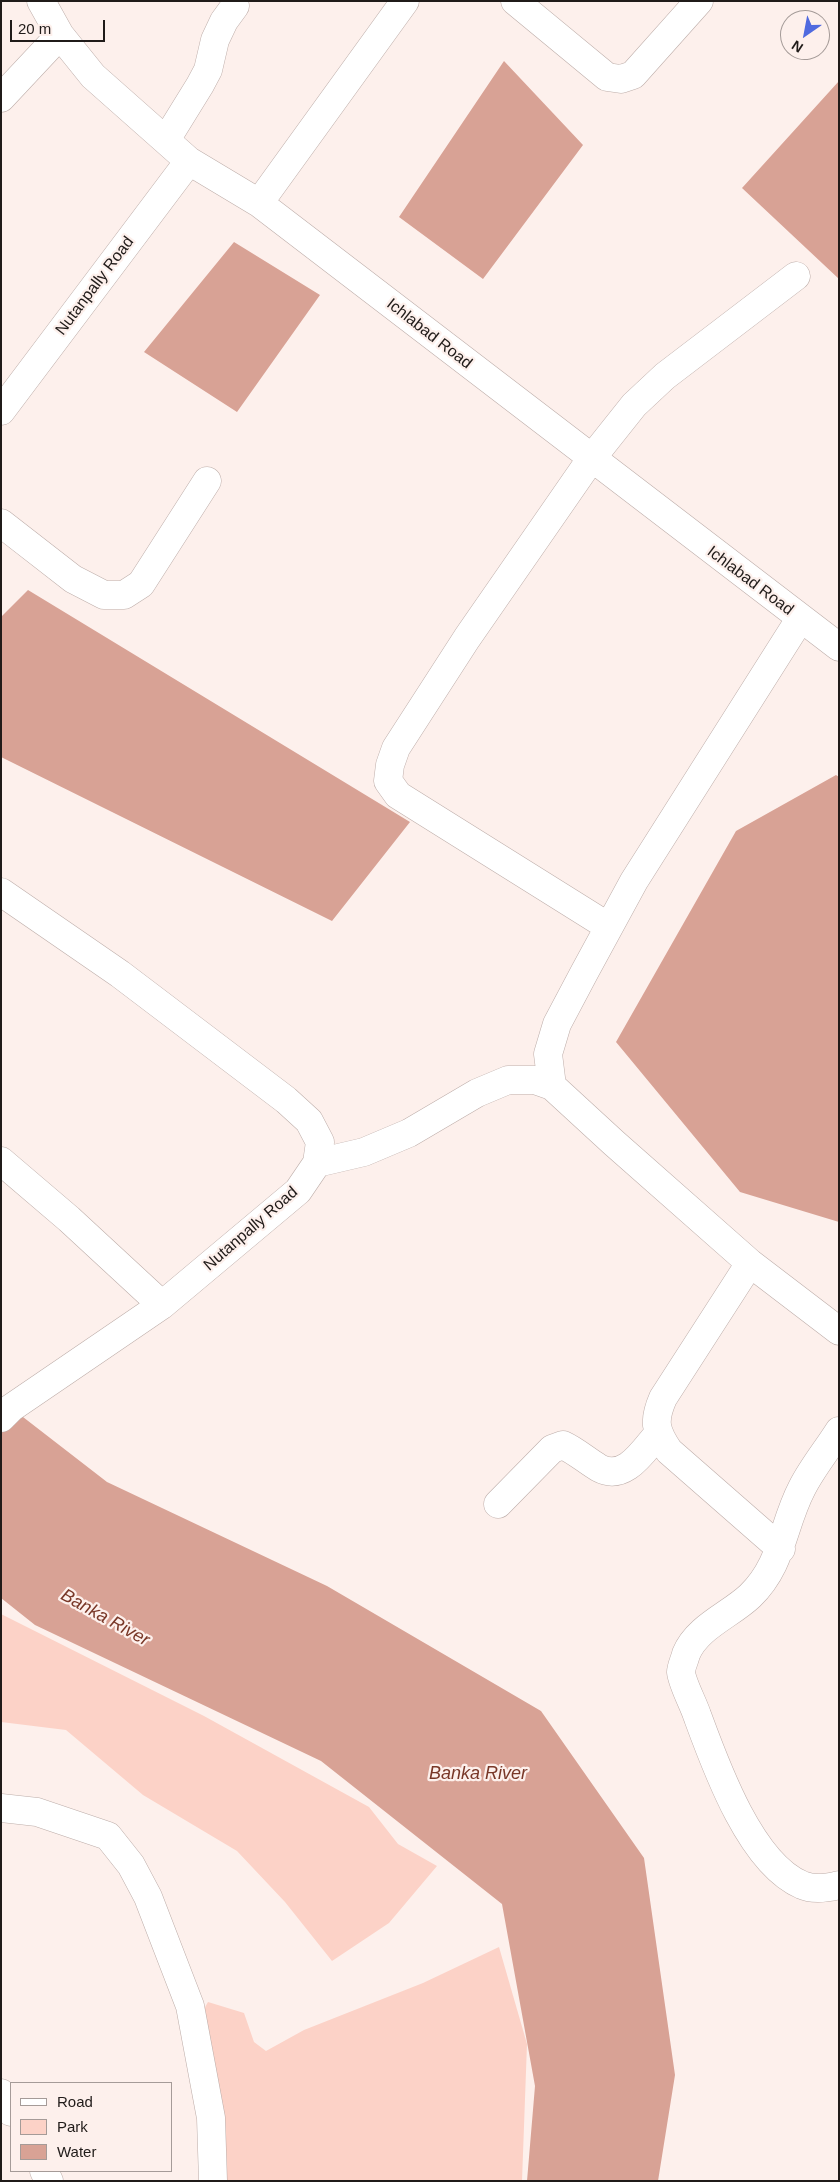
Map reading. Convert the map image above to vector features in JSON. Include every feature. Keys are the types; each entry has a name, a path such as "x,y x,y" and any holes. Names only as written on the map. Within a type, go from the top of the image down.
{"street":[{"name":"Ichlabad Road","path":"41,1 60,35 93,76 189,161 258,203 839,647"},
{"path":"258,203 405,1"},
{"path":"515,1 607,77 621,79 632,76 699,1"},
{"path":"166,140 208,70 214,40 235,6"},
{"path":"1,98 60,35"},
{"name":"Nutanpally Road","path":"1,411 189,161"},
{"path":"609,927 398,795 388,781 390,765 396,748 467,638 591,459 634,406 665,376 796,276"},
{"path":"1,524 74,579 104,595 124,595 141,584 207,482"},
{"path":"552,1086 548,1054 557,1024 634,881 800,619"},
{"path":"1,892 120,974 286,1100 309,1121 320,1142 317,1163 364,1152 409,1133 477,1093 508,1080 535,1080 552,1086 750,1263 839,1331"},
{"path":"1,1161 69,1218 162,1305"},
{"name":"Nutanpally Road","path":"6,1413 162,1305 298,1192 317,1163"},
{"path":"750,1263 664,1398 656,1415 658,1434 669,1451 781,1549"},
{"path":"839,1431 802,1488 787,1523 781,1549 768,1575 750,1596 698,1636 687,1652 681,1671 720,1777 747,1829 777,1868 802,1886 823,1889 839,1885"},
{"path":"498,1504 552,1449 563,1445 600,1468 611,1472 620,1471 628,1466 658,1434"},
{"path":"1,1808 37,1812 108,1836 132,1865 148,1897 190,2006 211,2118 213,2181"},
{"path":"1,2093 10,2110"}],"green space":[{"path":"1,1614 204,1716 369,1807 398,1844 437,1866 389,1923 332,1961 285,1902 237,1851 143,1795 66,1730 1,1722"},
{"path":"499,1947 527,2044 522,2181 219,2181 200,2016 208,2002 244,2013 254,2042 266,2051 304,2030 423,1983"}],"water":[{"path":"504,61 583,145 483,279 399,217"},
{"path":"839,81 839,279 742,188"},
{"path":"234,242 320,295 237,412 144,352"},
{"path":"28,590 410,822 332,921 1,757 1,617"},
{"path":"836,775 839,777 839,1222 740,1192 616,1042 736,831"},
{"name":"Banka River","path":"1,1400 107,1482 327,1586 541,1711 644,1858 675,2075 658,2181 527,2181 535,2086 502,1904 321,1761 35,1625 1,1598"}]}
